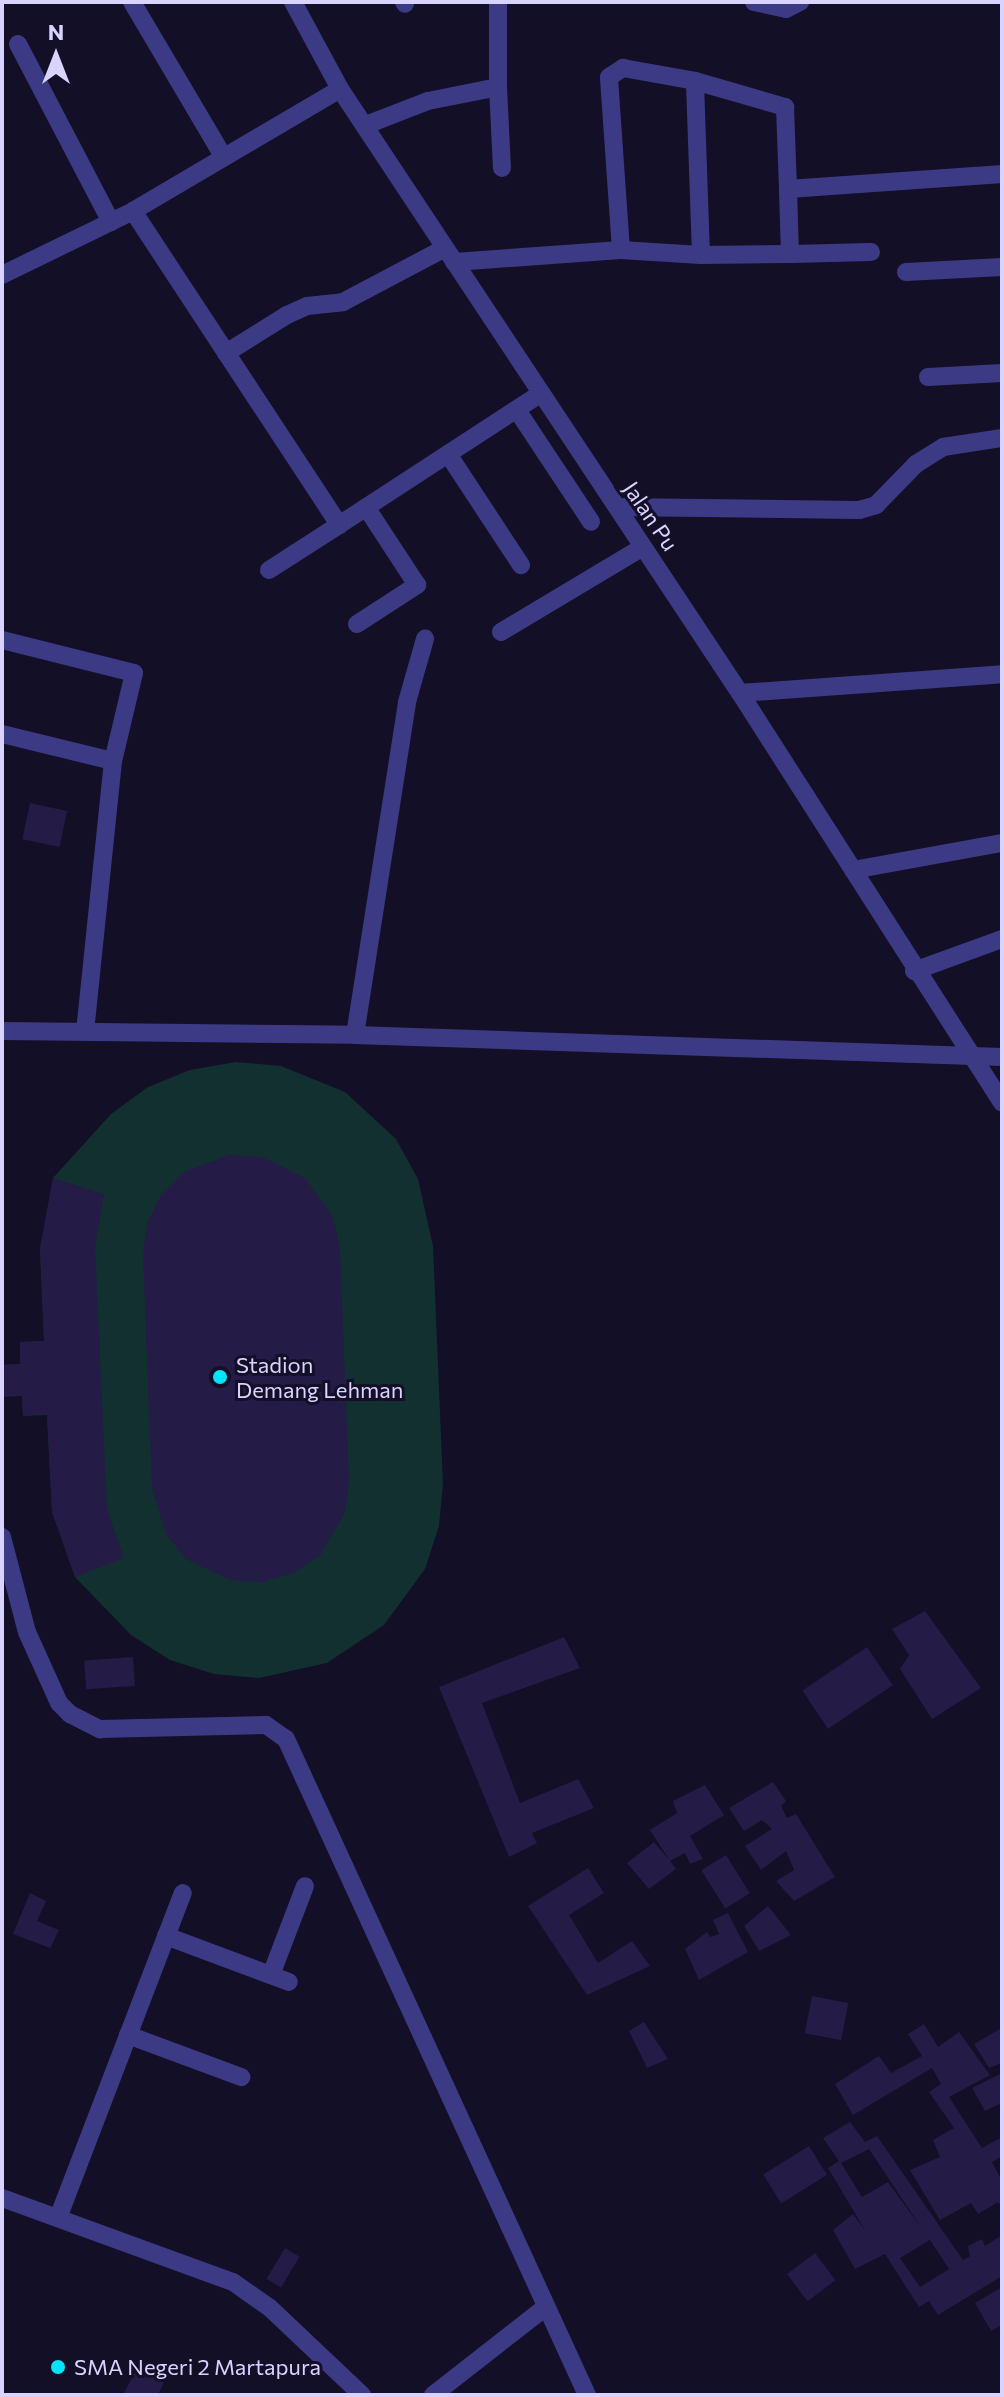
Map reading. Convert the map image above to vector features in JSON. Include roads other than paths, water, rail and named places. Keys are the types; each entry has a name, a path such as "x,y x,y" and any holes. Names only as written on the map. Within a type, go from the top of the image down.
{"street":[{"path":"132,2 223,156"},
{"name":"Jalan Pu","path":"293,2 340,89 740,693 914,971 1002,1102"},
{"path":"498,2 502,168"},
{"path":"754,2 786,9 800,2"},
{"path":"18,44 111,222"},
{"path":"621,250 609,77 623,68 695,81 785,107 790,254"},
{"path":"695,81 701,255"},
{"path":"366,125 428,101 498,87"},
{"path":"2,275 133,211 340,89"},
{"path":"788,189 1002,174"},
{"path":"133,211 339,525"},
{"path":"226,353 303,308 343,302 449,255 621,250 701,255 871,252"},
{"path":"906,272 1002,267"},
{"path":"928,377 1002,373"},
{"path":"269,570 540,394"},
{"path":"517,410 591,522"},
{"path":"617,507 859,510 876,505 916,464 943,447 1002,438"},
{"path":"448,454 521,565"},
{"path":"357,624 417,585 366,507"},
{"path":"501,632 643,547"},
{"path":"355,1035 407,702 425,639"},
{"path":"2,640 134,673 113,761 85,1032"},
{"path":"740,693 1002,674"},
{"path":"2,734 113,761"},
{"path":"853,870 1002,843"},
{"path":"914,971 1002,939"},
{"path":"2,1031 355,1035 1002,1057"},
{"path":"2,1537 27,1632 59,1703 70,1714 100,1729 266,1725 286,1739 543,2309 587,2395"},
{"path":"271,1975 305,1886"},
{"path":"58,2218 183,1893"},
{"path":"166,1936 289,1982"},
{"path":"128,2035 241,2077"},
{"path":"2,2198 233,2282 270,2308 362,2395"},
{"path":"433,2395 543,2309"}],"place":[{"name":"Stadion Demang Lehman","path":"220,1377"},
{"name":"SMA Negeri 2 Martapura","path":"58,2367"}]}
